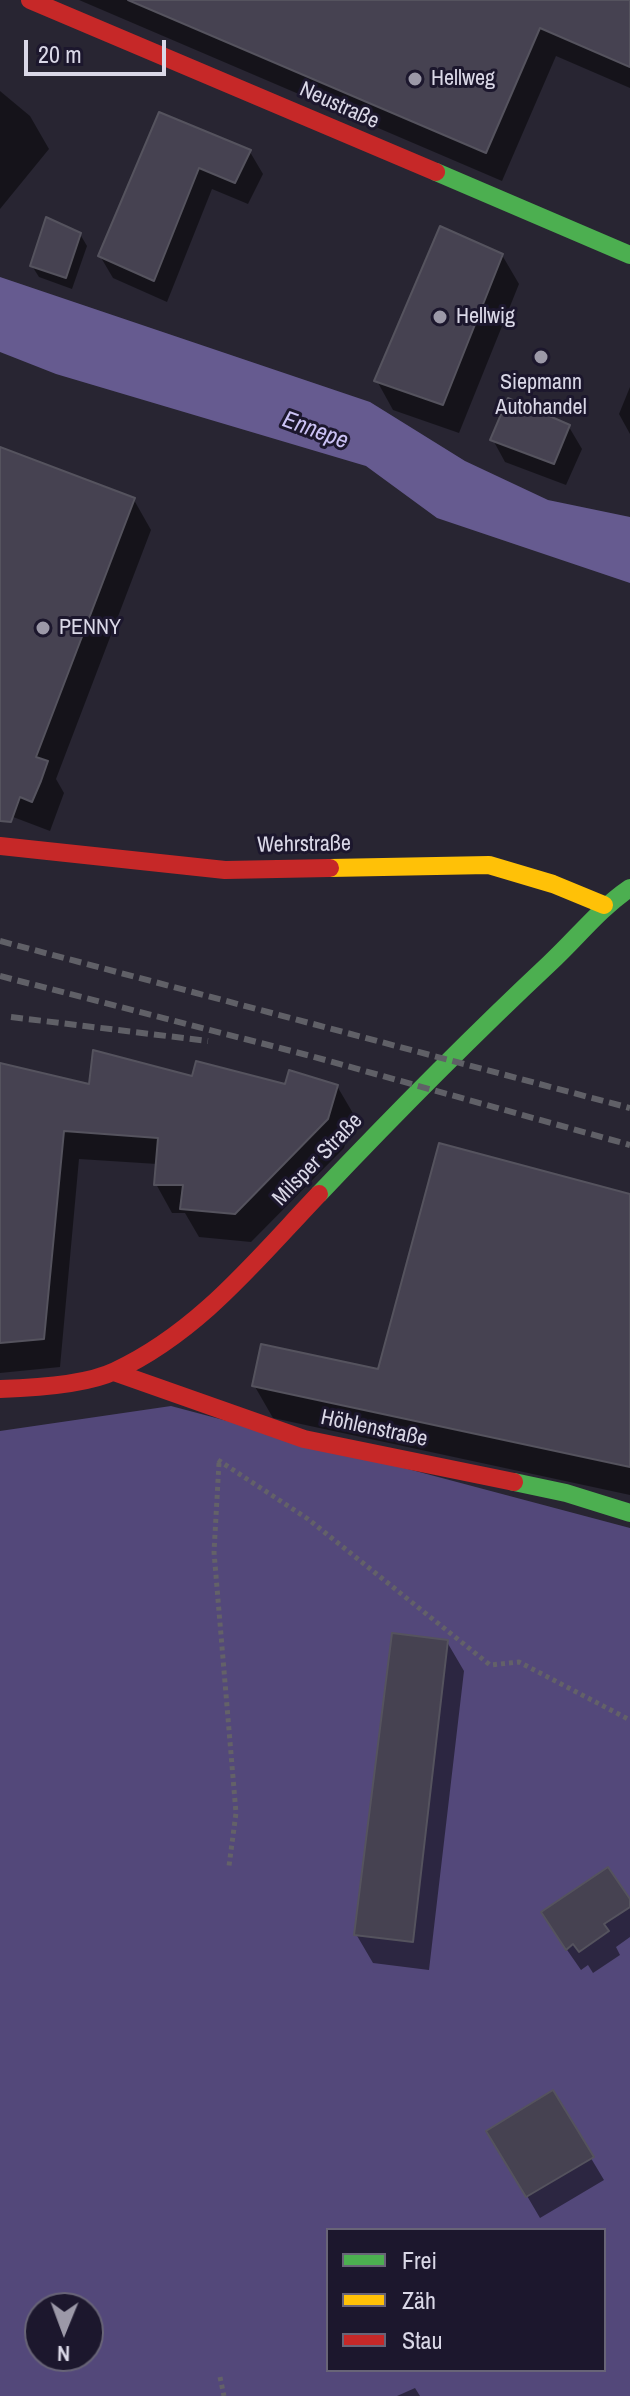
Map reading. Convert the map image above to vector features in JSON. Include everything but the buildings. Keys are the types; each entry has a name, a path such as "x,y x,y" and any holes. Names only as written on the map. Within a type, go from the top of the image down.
{"street":[{"name":"Neustraße","path":"30,0 630,255"},
{"name":"Wehrstraße","path":"0,846 225,870 489,865 553,884 604,905"},
{"name":"Milsper Straße","path":"0,1389 36,1388 114,1372 205,1314 446,1060 575,940 604,905 630,888"},
{"name":"Höhlenstraße","path":"114,1372 304,1439 566,1493 630,1513"}],"path":[{"path":"211,1451 219,1462 308,1519 490,1665 519,1662 630,1720"},
{"path":"219,1462 214,1552 236,1813 229,1866"},
{"path":"220,2377 224,2396"}],"shaded area":[{"path":"171,1406 630,1528 630,2396 0,2396 0,1431"}],"water":[{"name":"Ennepe","path":"0,277 370,402 465,461 548,500 630,517 630,583 437,518 366,466 56,374 0,352"}],"railway":[{"path":"0,941 630,1108"},
{"path":"0,976 311,1056 630,1145"},
{"path":"11,1017 208,1041"}],"traffic: fast":[{"path":"436,172 630,255"},
{"path":"319,1194 598,914 630,888"},
{"path":"514,1482 566,1493 630,1513"}],"traffic: slow":[{"path":"330,868 489,865 553,884 604,905"}],"traffic: jam":[{"path":"30,0 436,172"},
{"path":"0,846 225,870 330,868"},
{"path":"0,1389 89,1380 145,1355 174,1336 225,1292 319,1194"},
{"path":"114,1372 304,1439 514,1482"}],"place":[{"name":"Hellweg","path":"415,79"},
{"name":"Hellwig","path":"440,317"},
{"name":"Siepmann Autohandel","path":"541,357"},
{"name":"PENNY","path":"43,628"}]}
